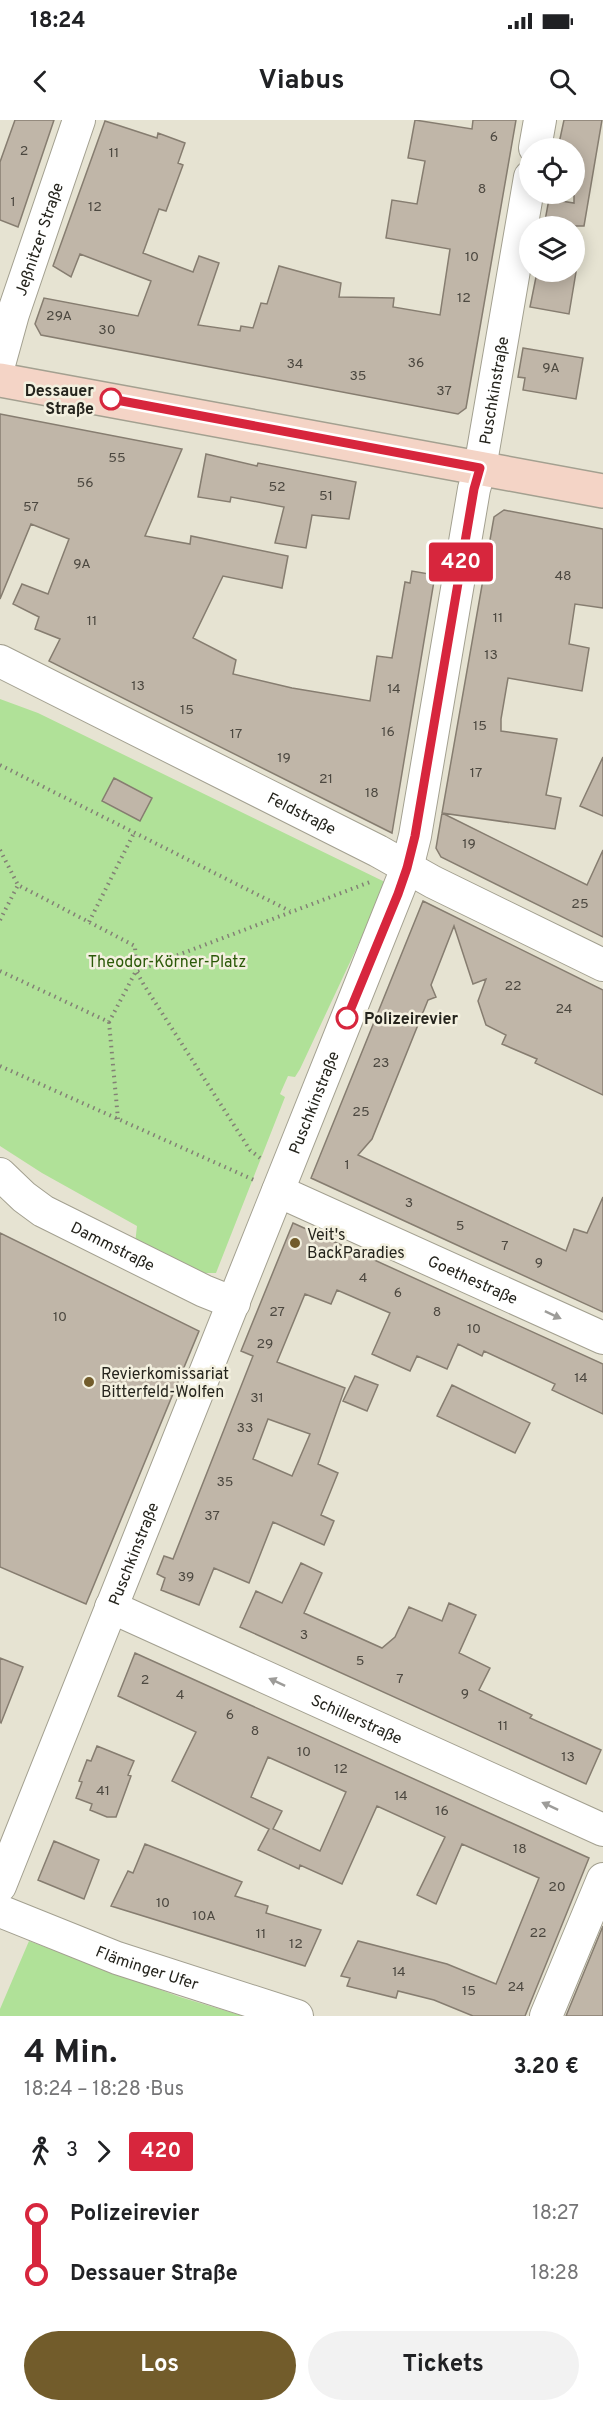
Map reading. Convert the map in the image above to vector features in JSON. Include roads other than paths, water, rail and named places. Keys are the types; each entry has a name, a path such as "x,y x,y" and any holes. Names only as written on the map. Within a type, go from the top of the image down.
{"street":[{"name":"Jeßnitzer Straße","path":"0,361 13,314 79,120"},
{"path":"537,138 540,120"},
{"name":"Puschkinstraße","path":"0,1886 407,868 415,836 472,499 480,468 525,204"},
{"path":"0,380 603,491"},
{"name":"Feldstraße","path":"0,661 603,965"},
{"name":"Dammstraße","path":"0,1174 43,1211 204,1291 234,1303"},
{"name":"Goethestraße","path":"281,1184 603,1338"},
{"name":"Schillerstraße","path":"111,1607 603,1830"},
{"path":"546,2016 603,1879"},
{"name":"Fläminger Ufer","path":"0,1911 117,1958 297,2016"}],"place":[{"name":"Dessauer Straße","path":"111,399"},
{"name":"Polizeirevier","path":"347,1018"},
{"name":"Veit's BackParadies","path":"295,1243"},
{"name":"Revierkomissariat Bitterfeld-Wolfen","path":"89,1382"}],"park label":[{"name":"Theodor-Körner-Platz","path":"167,961"}]}
